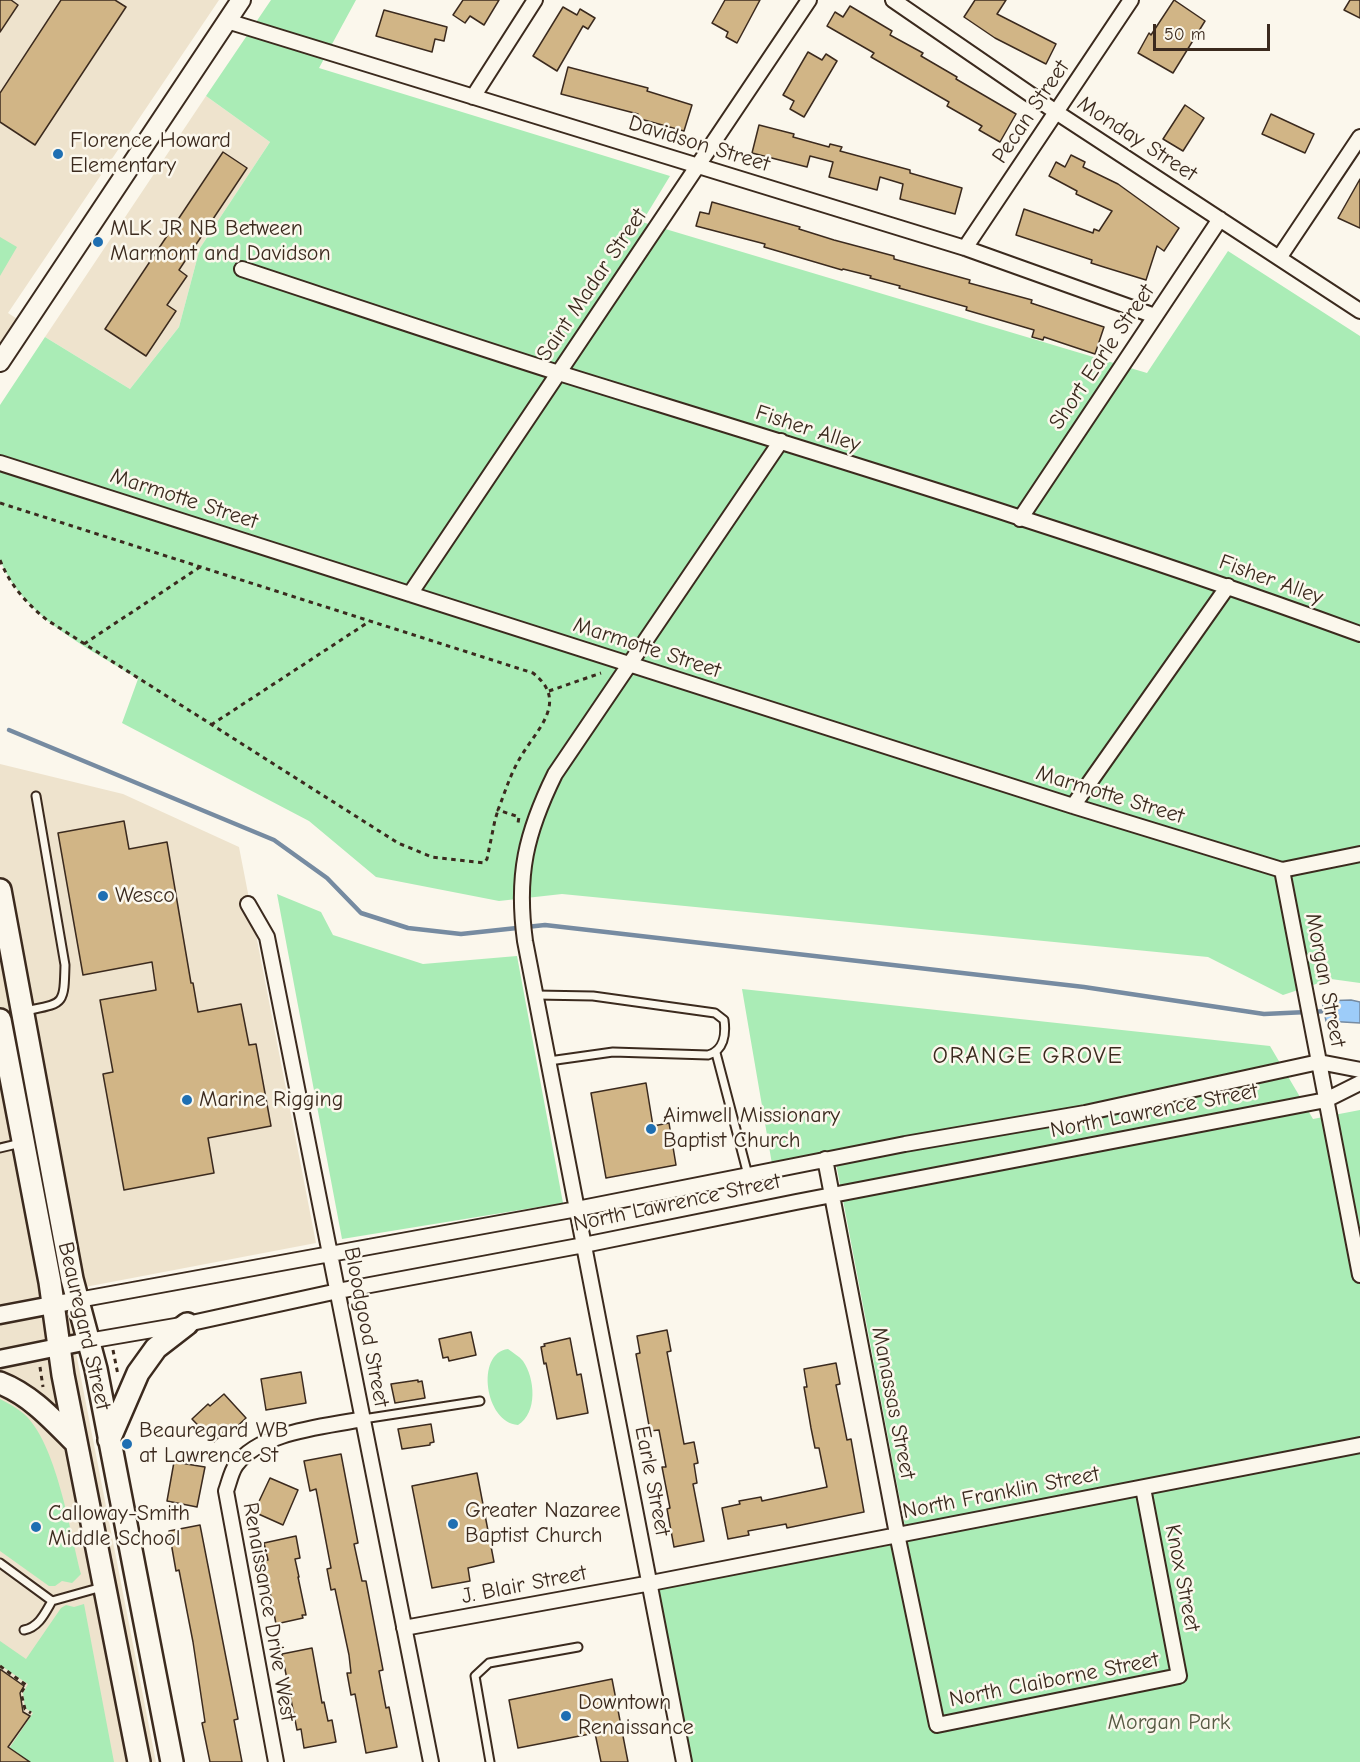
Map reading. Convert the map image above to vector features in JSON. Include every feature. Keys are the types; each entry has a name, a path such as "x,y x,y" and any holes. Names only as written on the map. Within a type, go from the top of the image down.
{"main road":[{"path":"0,362 242,0"},
{"name":"Beauregard Street","path":"0,890 72,1279 96,1369 172,1762"},
{"name":"Beauregard Street","path":"0,1020 76,1443 139,1762"},
{"path":"109,1440 138,1373 156,1348 187,1324"},
{"path":"0,1383 15,1389 39,1406 76,1443"}],"street":[{"path":"473,97 535,0"},
{"name":"Saint Madar Street","path":"410,594 809,0"},
{"name":"Monday Street","path":"892,0 1056,112 1360,311"},
{"name":"Pecan Street","path":"965,248 1131,0"},
{"name":"Davidson Street","path":"227,21 965,248 1155,316"},
{"path":"1279,258 1360,137"},
{"name":"Short Earle Street","path":"1020,519 1220,219"},
{"name":"Fisher Alley","path":"242,270 1228,586 1360,634"},
{"name":"Earle Street","path":"684,1762 525,940 521,910 521,873 530,831 540,803 555,774 781,441"},
{"name":"Marmotte Street","path":"0,464 1073,806 1282,870"},
{"path":"1073,806 1228,586"},
{"path":"1282,870 1360,854"},
{"name":"Morgan Street","path":"1282,870 1360,1275"},
{"name":"Bloodgood Street","path":"248,904 267,937 431,1762"},
{"name":"North Lawrence Street","path":"4,1311 53,1305 577,1209 825,1159 1085,1113 1319,1062 1360,1070"},
{"name":"North Lawrence Street","path":"0,1359 187,1324 338,1291 1326,1100 1360,1083"},
{"name":"Manassas Street","path":"825,1159 936,1725"},
{"name":"Renaissance Drive West","path":"276,1762 226,1491 235,1466 251,1449 274,1438 363,1419"},
{"name":"North Franklin Street","path":"651,1583 1360,1445"},
{"name":"Knox Street","path":"1143,1488 1179,1676"},
{"name":"J. Blair Street","path":"404,1628 651,1583"},
{"name":"North Claiborne Street","path":"936,1725 1179,1676"}],"lane":[{"path":"23,1011 56,1005 62,998 64,987 65,965 36,796"},
{"path":"536,995 593,996 715,1013 724,1020 726,1029 723,1044 716,1053 708,1055 613,1052 549,1061"},
{"path":"716,1053 748,1175"},
{"path":"0,1148 23,1142"},
{"path":"363,1419 480,1401"},
{"path":"0,1563 52,1601"},
{"path":"24,1630 31,1629 42,1619 52,1601 104,1586"},
{"path":"490,1762 475,1676 489,1664 578,1647"}],"path":[{"path":"0,503 525,669 540,679 548,691 549,712 509,778 498,810 487,859 484,863 432,857 398,843 47,620 24,600 6,575 0,560"},
{"path":"84,644 201,567"},
{"path":"211,725 370,621"},
{"path":"548,691 601,673"},
{"path":"498,810 519,817 518,826"},
{"path":"113,1350 118,1376"},
{"path":"39,1365 44,1389"},
{"path":"0,1666 26,1685 21,1693 25,1709 32,1713"}],"shaded area":[{"name":"Florence Howard Elementary","path":"0,0 219,0 8,313 25,324 0,362"},
{"path":"206,96 270,142 200,248 179,327 130,389 45,337"},
{"path":"0,764 123,794 239,847 316,1243 64,1291 156,1762 0,1762"}],"green space":[{"path":"271,0 356,0 319,68 670,176 642,222 1147,373 1228,251 1360,336 1360,983 1331,979 1283,995 1208,957 562,894 499,901 376,877 309,821 122,723 138,679 78,643 41,615 25,599 0,560 0,405 45,337 130,389 179,327 200,248 270,142 206,96"},
{"path":"0,237 17,247 0,276"},
{"path":"277,894 321,912 333,935 423,964 517,956 563,1203 342,1239"},
{"name":"Morgan Park","path":"742,989 1270,1046 1313,1119 1360,1110 1360,1762 692,1762 658,1589 908,1542 834,1153 772,1164"},
{"path":"508,1349 523,1361 532,1386 532,1404 524,1420 518,1425 507,1421 498,1413 488,1388 491,1362 498,1353"},
{"path":"0,1399 24,1414 35,1427 45,1445 67,1512 81,1574 72,1583 62,1581 55,1586 49,1586 0,1551"},
{"path":"84,1604 114,1762 0,1762 33,1713 25,1708 23,1693 28,1684 0,1665 0,1641 26,1659 61,1608 66,1605 74,1607"}],"water":[{"path":"1322,1001 1360,1002 1360,1023 1326,1021"}],"building":[{"path":"0,0 11,0 18,5 0,32"},
{"path":"61,0 115,0 126,7 35,145 0,122 0,93"},
{"path":"463,0 499,0 484,25 470,16 465,23 453,15"},
{"path":"725,0 760,0 737,43 726,37 728,32 712,23"},
{"path":"975,0 1006,0 997,14 1056,44 1046,64 995,38 964,17"},
{"path":"1174,0 1205,21 1173,73 1138,53 1149,33 1151,35"},
{"path":"1350,0 1360,0 1360,18 1344,10"},
{"path":"850,6 892,31 890,35 923,53 921,56 957,77 956,79 1016,114 1000,142 979,130 982,126 947,106 949,102 871,57 874,53 827,26 835,12 843,17"},
{"path":"563,7 577,15 580,9 595,18 588,29 583,26 557,71 533,56"},
{"path":"384,10 447,27 444,41 435,39 432,52 376,36"},
{"path":"808,52 822,60 826,54 837,61 804,117 790,109 794,101 783,95"},
{"path":"568,67 648,88 647,91 692,105 684,131 637,118 638,114 561,94"},
{"path":"1185,105 1204,118 1183,151 1163,139"},
{"path":"1271,114 1314,134 1305,153 1262,134"},
{"path":"759,125 794,134 793,137 829,147 830,144 842,147 840,151 910,170 910,173 962,188 955,214 900,199 903,184 880,177 877,190 829,177 833,162 810,156 807,167 752,153"},
{"path":"223,152 247,168 179,270 187,276 167,305 176,311 146,356 105,329"},
{"path":"1071,155 1085,162 1083,167 1118,184 1179,228 1164,251 1157,246 1146,280 1091,263 1092,260 1016,235 1024,209 1093,233 1094,229 1099,231 1112,211 1076,194 1077,191 1049,176 1056,162 1065,167"},
{"path":"1360,179 1360,228 1338,218"},
{"path":"712,202 894,256 894,259 970,280 969,283 1032,300 1031,303 1104,327 1095,354 1044,337 1043,340 1032,337 1034,330 966,310 967,307 899,288 900,286 870,278 871,276 842,270 764,247 765,244 696,226 700,212 709,214"},
{"name":"Marine Rigging","path":"124,821 129,849 167,842 198,1012 241,1004 249,1045 256,1044 271,1126 208,1138 214,1173 124,1190 103,1074 113,1072 100,1000 156,990 152,962 83,975 58,833"},
{"name":"Aimwell Missionary Baptist Church","path":"646,1083 653,1126 669,1123 676,1165 606,1178 591,1093"},
{"path":"667,1330 671,1351 667,1352 684,1444 694,1442 698,1463 694,1464 697,1483 693,1484 704,1541 674,1547 667,1509 670,1508 662,1467 666,1467 659,1430 650,1431 636,1354 640,1353 637,1336"},
{"path":"471,1332 476,1355 449,1361 448,1357 443,1358 439,1339"},
{"path":"570,1338 577,1375 581,1374 588,1413 557,1419 541,1347 545,1346 544,1344"},
{"path":"836,1363 840,1384 836,1385 847,1440 851,1439 864,1512 787,1528 786,1524 748,1531 749,1535 728,1539 722,1508 740,1504 739,1501 761,1497 762,1501 827,1487 819,1448 815,1448 811,1428 804,1387 807,1387 804,1369"},
{"path":"301,1372 306,1403 266,1410 261,1379"},
{"path":"418,1380 418,1382 422,1381 425,1398 395,1403 391,1384"},
{"path":"224,1394 246,1418 230,1433 227,1429 214,1442 192,1419 208,1404 210,1406"},
{"path":"431,1424 434,1442 430,1445 402,1449 398,1429"},
{"path":"341,1454 358,1543 354,1544 362,1581 366,1581 383,1670 379,1671 397,1747 366,1753 355,1694 351,1695 347,1673 351,1673 349,1655 335,1589 331,1590 327,1569 331,1568 316,1489 310,1491 304,1461"},
{"path":"174,1462 205,1467 197,1507 167,1501"},
{"name":"Greater Nazaree Baptist Church","path":"477,1473 494,1562 468,1568 470,1581 432,1588 412,1486"},
{"path":"270,1478 298,1490 283,1525 254,1512"},
{"path":"200,1525 238,1719 234,1720 242,1762 210,1762 202,1723 205,1722 193,1642 169,1531"},
{"path":"296,1536 300,1558 295,1559 306,1615 302,1615 303,1618 276,1624 264,1561 268,1560 264,1543"},
{"path":"312,1648 322,1703 324,1702 328,1721 332,1720 336,1742 304,1748 301,1729 297,1730 282,1654"},
{"path":"0,1669 24,1686 20,1693 23,1712 30,1716 8,1747 30,1762 0,1762"},
{"name":"Downtown Renaissance","path":"612,1679 628,1762 601,1762 595,1733 518,1748 509,1700"}],"waterway":[{"path":"9,730 274,840 327,878 361,913 408,928 461,934 545,925 1084,987 1264,1014 1329,1011"}],"place":[{"name":"Florence Howard Elementary","path":"58,154"},
{"name":"MLK JR NB Between Marmont and Davidson","path":"98,242"},
{"name":"Wesco","path":"103,896"},
{"name":"Marine Rigging","path":"187,1100"},
{"name":"Aimwell Missionary Baptist Church","path":"651,1129"},
{"name":"Beauregard WB at Lawrence St","path":"127,1444"},
{"name":"Greater Nazaree Baptist Church","path":"453,1524"},
{"name":"Calloway-Smith Middle School","path":"36,1527"},
{"name":"Downtown Renaissance","path":"566,1716"}],"district":[{"name":"ORANGE GROVE","path":"1028,1056"}]}
